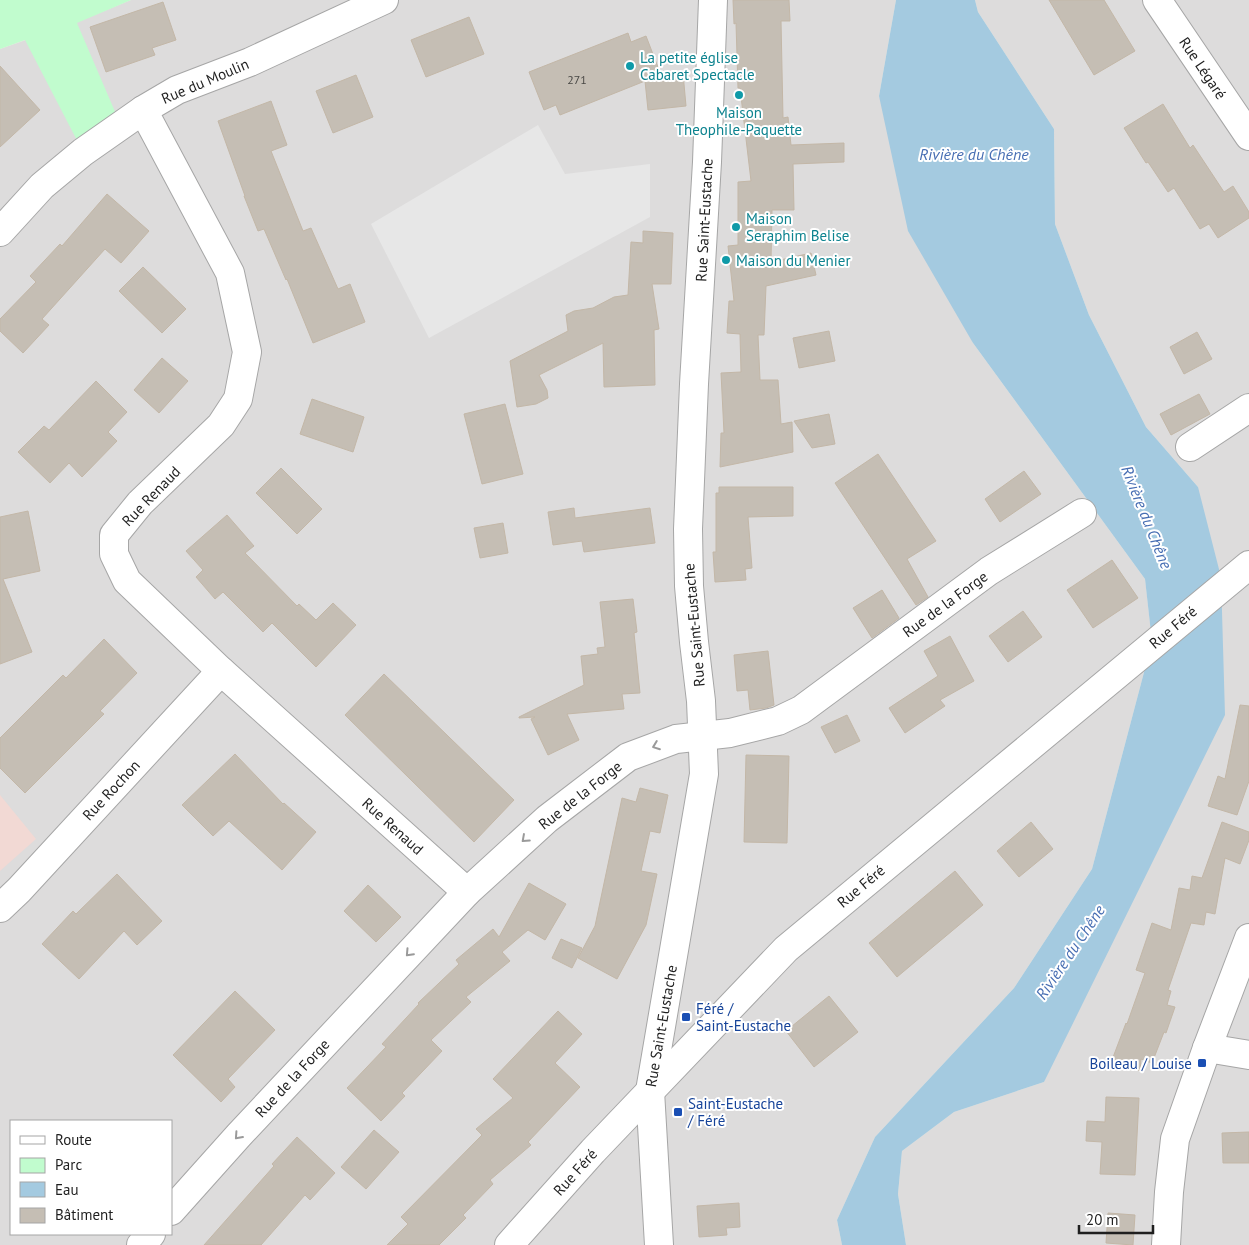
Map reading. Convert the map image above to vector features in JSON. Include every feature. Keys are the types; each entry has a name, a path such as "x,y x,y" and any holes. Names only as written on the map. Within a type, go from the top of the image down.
{"street":[{"name":"Rue du Moulin","path":"0,232 42,186 83,152 177,90 250,62 384,0"},
{"name":"Rue Saint-Eustache","path":"659,1245 650,1091 704,774 702,701 694,642 688,529 694,374 707,162 713,0"},
{"name":"Rue Légaré","path":"1157,0 1249,136"},
{"name":"Rue Renaud","path":"144,110 230,273 247,352 238,399 221,425 140,503 114,535 114,554 127,581 221,671 467,892"},
{"path":"1190,447 1249,408"},
{"name":"Rue de la Forge","path":"172,1210 238,1135 467,892 547,819 628,757 676,739 730,733 778,721 801,710 989,571 1082,514"},
{"name":"Rue Féré","path":"509,1245 593,1151 786,949 1249,565"},
{"name":"Rue Rochon","path":"0,908 31,878 221,671"},
{"path":"1166,1245 1175,1139 1249,938"},
{"path":"1208,1048 1249,1055"},
{"path":"141,1245 150,1235"}],"shaded area":[{"path":"131,0 896,0 879,96 973,343 1145,579 1152,642 1092,869 1014,988 875,1137 837,1220 842,1245 0,1245 0,49 77,22"},
{"path":"975,0 1249,0 1249,1245 906,1245 898,1194 902,1151 954,1112 1044,1082 1198,487 1146,427 1089,315 1055,224 1054,129 978,12"},
{"path":"538,125 565,174 650,164 650,217 429,338 371,224"},
{"path":"0,795 36,839 0,871"}],"green space":[{"path":"0,0 131,0 77,23 116,114 83,152 25,40 0,49"}],"water":[{"name":"Rivière du Chêne","path":"896,0 975,0 978,12 1054,129 1055,224 1089,315 1146,427 1198,487 1221,577 1225,715 1044,1082 954,1112 902,1151 898,1194 906,1245 842,1245 837,1220 875,1137 1014,988 1092,869 1152,642 1145,579 973,343 908,231 879,96"}],"building":[{"path":"733,0 789,0 790,21 781,21 783,118 788,117 791,145 844,143 844,162 793,164 794,210 772,210 771,262 811,253 816,275 766,286 764,335 758,335 760,380 778,380 781,424 792,422 793,452 720,467 721,433 724,433 721,373 741,372 740,334 727,333 729,301 734,301 728,246 738,245 738,182 751,181 740,88 738,88 736,23 734,24"},
{"path":"1049,0 1104,0 1135,51 1094,75"},
{"path":"163,2 176,40 152,48 155,55 106,72 90,27"},
{"path":"469,17 484,54 426,77 411,40"},
{"name":"La petite église Cabaret Spectacle","path":"628,33 631,42 646,36 661,75 683,73 686,106 648,110 645,81 560,115 556,105 544,110 529,72"},
{"path":"0,66 40,110 0,147"},
{"path":"356,75 373,117 333,133 316,91"},
{"path":"271,101 287,145 271,151 303,231 311,228 338,289 350,284 365,322 313,343 264,229 258,231 218,121"},
{"path":"1163,104 1190,148 1193,145 1224,192 1233,186 1249,212 1249,218 1218,238 1209,224 1200,229 1174,188 1168,192 1148,162 1146,163 1124,128"},
{"path":"107,194 149,231 121,263 105,249 42,319 49,325 23,353 0,331 0,319 36,282 30,276 60,244 62,246"},
{"path":"643,231 673,233 671,284 652,284 659,329 654,330 655,385 604,387 603,343 539,375 547,390 548,398 536,404 517,407 510,361 568,331 566,315 574,311 593,308 614,297 628,295 631,242 643,243"},
{"path":"143,267 186,309 162,333 119,291"},
{"path":"829,331 835,361 799,368 793,338"},
{"path":"1197,332 1212,359 1184,374 1170,347"},
{"path":"162,358 188,381 159,413 134,390"},
{"path":"96,381 127,412 108,432 117,441 82,477 69,463 50,483 18,452 44,426 49,430"},
{"path":"1199,394 1210,414 1171,435 1160,414"},
{"path":"312,399 364,417 353,452 300,434"},
{"path":"505,404 523,474 482,484 464,414"},
{"path":"829,414 835,444 812,448 794,421"},
{"path":"878,454 936,541 907,559 928,597 916,605 835,483"},
{"path":"281,468 322,509 297,534 256,493"},
{"path":"1024,471 1041,494 1000,522 985,499"},
{"path":"719,487 793,487 793,516 748,517 752,568 745,569 746,580 715,582 713,552 716,552 716,493 719,493"},
{"path":"574,508 575,518 650,508 655,543 584,552 582,541 553,545 548,512"},
{"path":"28,511 40,571 3,579 32,652 0,664 0,517"},
{"path":"227,515 254,546 245,553 297,606 299,604 316,620 333,603 356,625 316,667 272,623 263,632 223,592 215,599 196,577 203,570 186,551"},
{"path":"503,523 508,553 480,558 474,528"},
{"path":"1112,560 1138,598 1093,628 1067,590"},
{"path":"882,590 899,618 872,638 853,608"},
{"path":"633,599 637,632 634,633 640,693 622,694 624,709 567,714 579,740 548,755 531,719 535,717 519,717 584,685 581,656 598,654 597,648 605,647 600,602"},
{"path":"1023,611 1042,637 1008,662 989,636"},
{"path":"950,636 974,681 940,700 945,706 905,733 889,708 938,676 924,651"},
{"path":"104,639 137,673 100,711 104,714 25,793 0,768 0,738 63,675 66,678"},
{"path":"768,651 774,705 750,710 748,690 737,691 734,655"},
{"path":"384,674 514,800 474,842 345,715"},
{"path":"1240,705 1249,706 1249,781 1237,815 1208,806 1218,776 1225,779"},
{"path":"847,715 860,741 835,753 821,727"},
{"path":"235,754 283,804 316,832 282,870 229,821 213,836 182,805"},
{"path":"746,755 789,756 787,843 744,842"},
{"path":"640,788 668,795 660,833 650,831 641,871 657,874 646,925 617,979 578,958 595,926 622,798 636,802"},
{"path":"1031,822 1053,849 1019,877 997,851"},
{"path":"1222,822 1249,832 1249,840 1240,864 1225,858 1215,914 1206,912 1204,925 1191,923 1168,990 1171,991 1167,1005 1175,1007 1166,1033 1164,1032 1152,1063 1141,1059 1140,1071 1112,1060 1145,973 1136,970 1152,923 1171,930 1179,888 1190,890 1192,876 1202,878"},
{"path":"955,871 983,905 897,977 869,943"},
{"path":"117,874 162,921 137,945 124,931 79,979 42,944 73,911 76,914"},
{"path":"529,883 566,904 545,940 528,930 502,952 510,961 466,997 471,1002 431,1040 442,1051 402,1093 405,1096 381,1121 347,1088 386,1047 382,1044 418,1003 459,964 456,960 493,929 499,937"},
{"path":"368,885 401,917 376,942 344,911"},
{"path":"561,939 582,948 572,968 552,958"},
{"path":"235,991 275,1030 228,1079 235,1087 221,1102 173,1055"},
{"path":"829,996 858,1032 814,1067 786,1031"},
{"path":"558,1011 582,1034 555,1063 580,1087 528,1142 531,1145 490,1180 493,1184 463,1215 466,1218 439,1245 387,1245 408,1224 401,1217 482,1135 476,1129 513,1098 493,1079"},
{"path":"1106,1097 1139,1098 1135,1175 1100,1174 1102,1142 1086,1141 1087,1121 1105,1122"},
{"path":"374,1130 399,1152 366,1189 341,1167"},
{"path":"1249,1132 1249,1163 1223,1163 1222,1133"},
{"path":"297,1137 335,1173 310,1200 305,1195 261,1245 204,1245 274,1166 272,1164"},
{"path":"739,1203 740,1227 726,1228 727,1235 699,1237 697,1206"},
{"path":"1108,1213 1135,1215 1133,1245 1106,1243"}],"place":[{"name":"La petite église Cabaret Spectacle","path":"630,66"},
{"name":"Maison Theophile-Paquette","path":"739,95"},
{"name":"Maison Seraphim Belise","path":"736,227"},
{"name":"Maison du Menier","path":"726,260"},
{"name":"Féré / Saint-Eustache","path":"686,1017"},
{"name":"Boileau / Louise","path":"1202,1063"},
{"name":"Saint-Eustache / Féré","path":"678,1112"}]}
